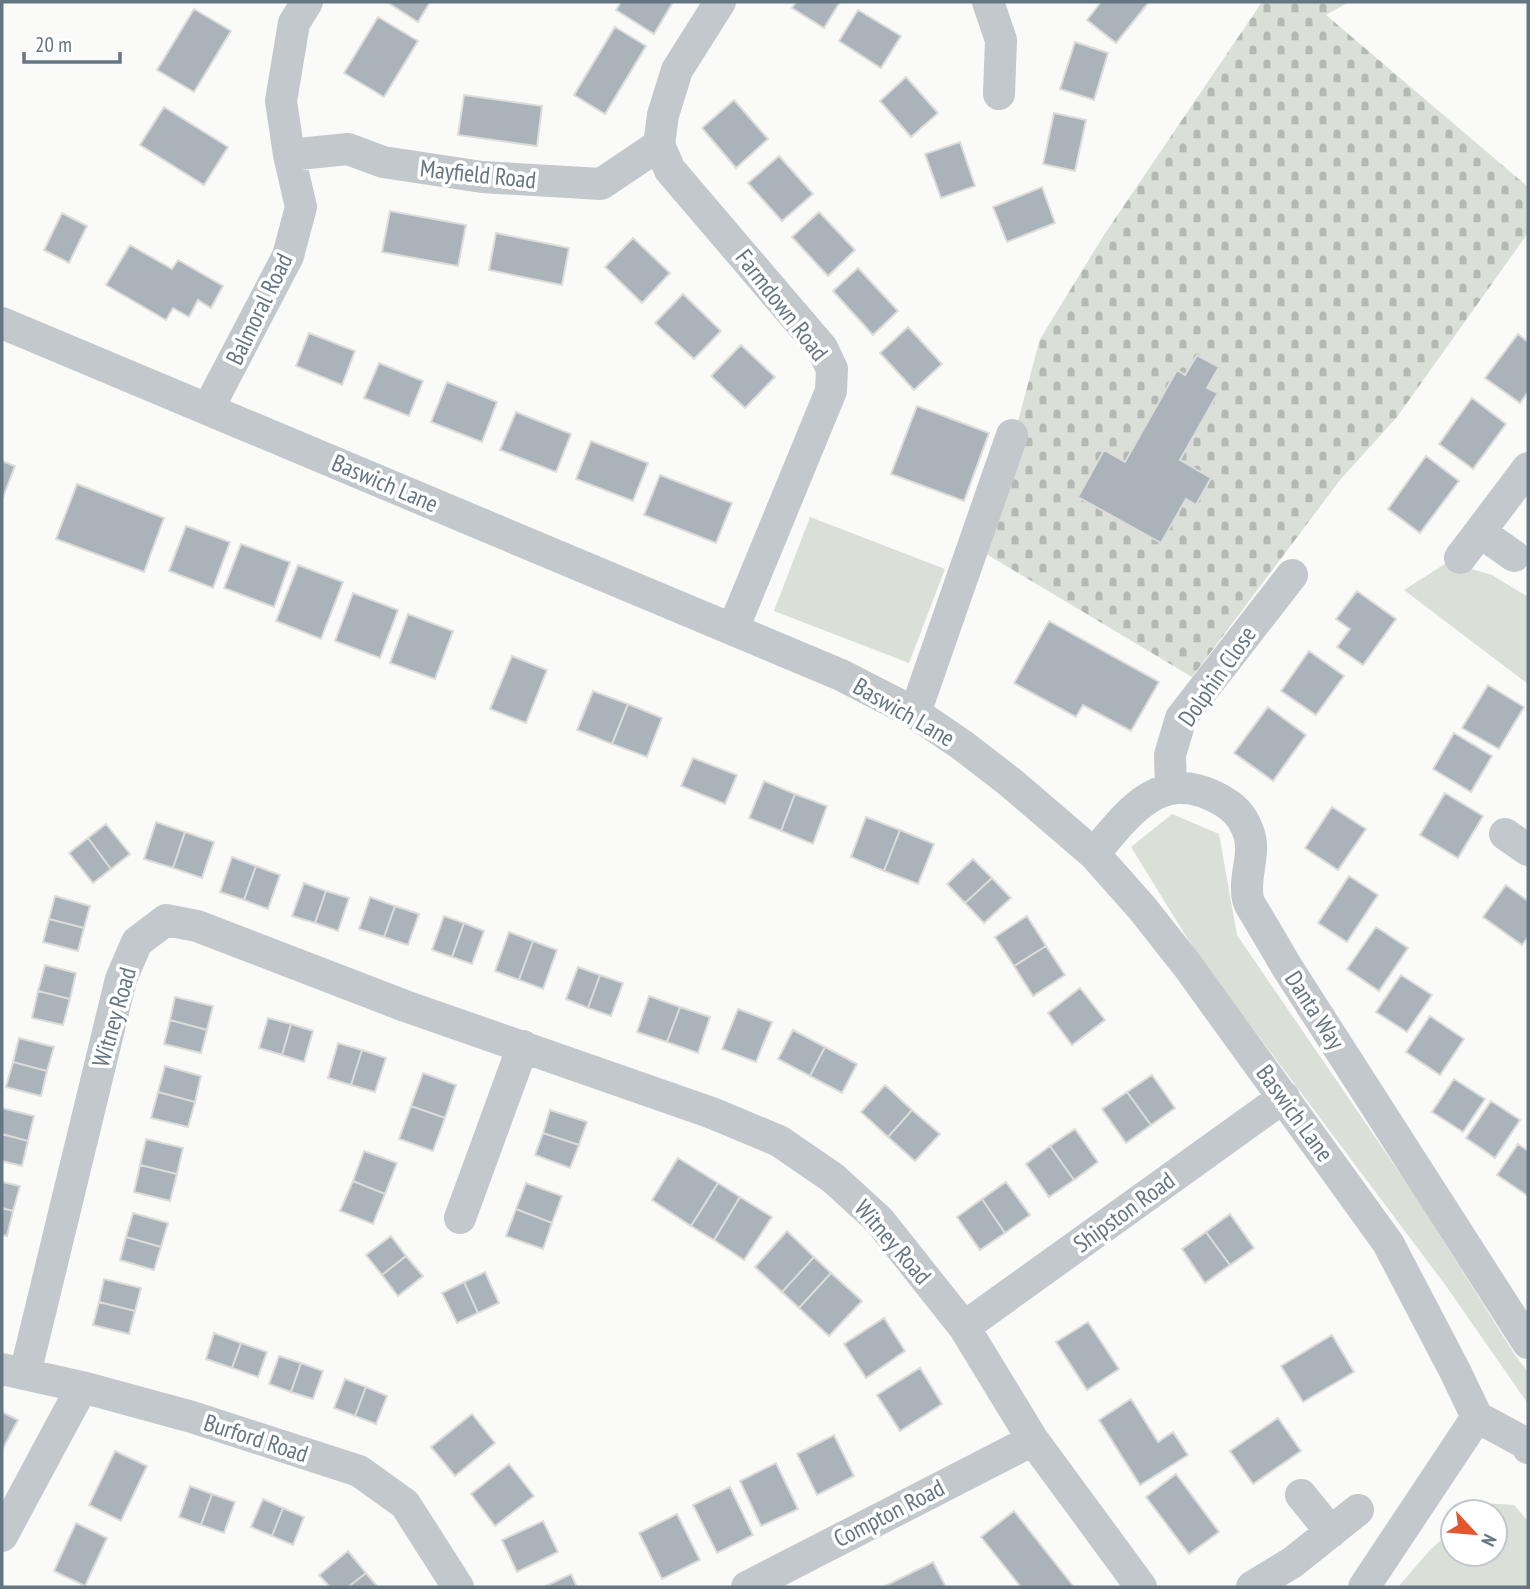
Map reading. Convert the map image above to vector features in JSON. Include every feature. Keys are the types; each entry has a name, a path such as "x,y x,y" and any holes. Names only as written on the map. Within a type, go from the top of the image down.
{"street":[{"name":"Balmoral Road","path":"208,409 288,256 301,207 289,155 281,101 294,23 307,2"},
{"path":"659,145 663,115 677,70 720,2"},
{"path":"988,2 1001,40 999,94"},
{"name":"Mayfield Road","path":"289,155 348,149 383,162 482,177 601,184 659,145"},
{"name":"Farmdown Road","path":"659,145 670,170 822,348 832,369 831,391 733,629"},
{"name":"Baswich Lane","path":"2,323 841,676 915,713 962,745 1094,853 1164,936 1388,1243 1477,1417"},
{"path":"915,713 1012,435"},
{"path":"1460,558 1528,468"},
{"path":"1480,532 1514,556"},
{"name":"Dolphin Close","path":"1171,789 1170,755 1181,718 1292,575"},
{"name":"Danta Way","path":"1171,789 1186,787 1201,790 1223,800 1240,813 1250,833 1252,858 1247,882 1248,901 1285,964 1528,1343"},
{"path":"1094,853 1130,811 1149,798 1171,789"},
{"name":"Witney Road","path":"13,1371 121,979 137,942 166,920 197,926 405,1006 712,1113 779,1141 833,1178 878,1220 964,1327 1033,1440 1141,1587"},
{"path":"460,1218 523,1046"},
{"name":"Shipston Road","path":"964,1327 1284,1097"},
{"name":"Burford Road","path":"13,1371 192,1417 359,1471 405,1504 458,1587"},
{"path":"2,1536 82,1387"},
{"path":"1364,1587 1477,1417 1524,1443 1528,1448"},
{"name":"Compton Road","path":"747,1587 1033,1440"},
{"path":"1301,1495 1331,1532"},
{"path":"1252,1587 1293,1562 1358,1510"}],"green space":[{"path":"1262,2 1349,2 1326,15 1528,187 1528,233 1397,417 1340,480 1192,677 983,552 1040,339 1104,235"},
{"path":"810,517 945,569 909,663 774,611"},
{"path":"1448,562 1492,575 1528,597 1528,684 1404,590"},
{"path":"1172,814 1219,834 1237,935 1412,1191 1528,1372 1528,1404 1446,1286 1197,954 1131,847"},
{"path":"1509,1505 1514,1505 1528,1521 1528,1587 1398,1587 1439,1542 1439,1568 1509,1568"}],"building":[{"path":"387,2 430,2 418,22"},
{"path":"621,2 673,2 654,34 616,10"},
{"path":"796,2 840,2 824,28 792,8"},
{"path":"1101,2 1149,2 1116,43 1087,20"},
{"path":"194,9 231,31 194,92 157,70"},
{"path":"858,10 901,36 881,68 839,41"},
{"path":"378,17 418,41 384,97 344,73"},
{"path":"615,27 646,46 605,114 574,95"},
{"path":"1075,42 1108,53 1094,100 1060,89"},
{"path":"906,77 938,113 911,137 880,101"},
{"path":"464,95 542,106 537,146 458,135"},
{"path":"734,100 768,139 736,168 702,128"},
{"path":"164,107 228,147 204,185 140,145"},
{"path":"1054,113 1086,120 1075,171 1043,164"},
{"path":"960,142 975,186 941,198 925,154"},
{"path":"779,156 813,194 782,221 748,183"},
{"path":"1042,187 1055,223 1007,242 993,207"},
{"path":"390,211 466,225 458,266 382,252"},
{"path":"819,212 855,250 828,276 792,237"},
{"path":"62,213 87,226 69,263 44,250"},
{"path":"496,233 569,248 562,285 489,270"},
{"path":"633,238 670,273 642,303 605,267"},
{"path":"130,245 172,269 178,260 223,286 211,308 198,300 189,317 173,308 166,320 106,285"},
{"path":"858,268 898,311 873,335 833,291"},
{"path":"683,294 721,331 694,359 655,323"},
{"path":"908,327 942,364 914,390 880,353"},
{"path":"309,333 355,351 342,385 296,366"},
{"path":"1518,334 1528,342 1528,392 1520,403 1485,378"},
{"path":"741,345 775,377 745,408 711,376"},
{"path":"1197,355 1219,367 1207,388 1218,393 1180,460 1211,478 1196,505 1186,499 1161,543 1078,497 1104,450 1125,462 1177,370 1185,375"},
{"path":"379,363 423,381 409,416 364,398"},
{"path":"447,382 497,402 482,442 431,422"},
{"path":"1472,398 1506,424 1473,469 1439,444"},
{"path":"917,406 989,433 964,501 891,474"},
{"path":"516,412 571,434 556,472 500,450"},
{"path":"591,441 648,463 633,501 576,479"},
{"path":"1426,456 1459,481 1420,533 1388,509"},
{"path":"2,461 15,466 2,500"},
{"path":"660,475 732,503 716,543 644,515"},
{"path":"77,484 164,518 144,572 56,539"},
{"path":"186,526 230,542 213,588 169,571"},
{"path":"241,544 290,562 274,607 224,588"},
{"path":"298,565 343,582 321,639 276,621"},
{"path":"1357,591 1396,619 1363,665 1337,647 1350,629 1336,619"},
{"path":"353,593 398,610 380,658 335,641"},
{"path":"408,614 453,631 435,679 390,663"},
{"path":"1049,621 1159,682 1131,731 1083,705 1076,717 1014,683"},
{"path":"1309,651 1344,676 1316,715 1281,691"},
{"path":"512,656 547,670 526,723 490,709"},
{"path":"1488,685 1524,707 1499,749 1462,728"},
{"path":"593,691 628,704 612,744 577,730"},
{"path":"628,704 662,718 647,757 612,744"},
{"path":"1268,707 1306,735 1273,781 1234,753"},
{"path":"1454,733 1492,756 1471,792 1433,769"},
{"path":"693,758 737,775 725,804 681,786"},
{"path":"764,781 795,794 781,831 749,818"},
{"path":"1445,793 1483,816 1458,858 1420,835"},
{"path":"795,794 827,806 813,844 781,831"},
{"path":"1332,807 1366,829 1338,870 1305,848"},
{"path":"866,817 900,830 884,871 851,857"},
{"path":"156,822 185,832 173,868 144,859"},
{"path":"106,824 130,854 111,869 88,838"},
{"path":"900,830 934,844 918,884 884,871"},
{"path":"185,832 214,842 202,878 173,868"},
{"path":"88,838 111,869 93,883 69,853"},
{"path":"232,857 256,866 244,900 220,892"},
{"path":"973,859 992,878 965,903 947,884"},
{"path":"256,866 280,875 268,909 244,900"},
{"path":"1349,876 1378,895 1347,942 1318,923"},
{"path":"992,878 1011,898 984,923 965,903"},
{"path":"304,883 326,891 315,923 292,916"},
{"path":"1506,885 1528,901 1528,937 1522,945 1483,917"},
{"path":"326,891 349,898 338,931 315,923"},
{"path":"55,896 90,906 84,928 49,919"},
{"path":"370,897 395,906 384,937 359,929"},
{"path":"395,906 419,914 408,945 384,937"},
{"path":"444,916 464,923 452,957 432,950"},
{"path":"1027,916 1046,946 1014,966 995,937"},
{"path":"49,919 84,928 78,951 43,942"},
{"path":"464,923 484,931 472,964 452,957"},
{"path":"1376,927 1408,948 1379,991 1347,969"},
{"path":"509,932 533,941 519,980 495,971"},
{"path":"533,941 557,950 543,989 519,980"},
{"path":"1046,946 1065,975 1033,996 1014,966"},
{"path":"45,965 76,973 70,999 38,991"},
{"path":"578,967 600,975 588,1008 566,999"},
{"path":"600,975 623,983 611,1016 588,1008"},
{"path":"1401,975 1432,995 1407,1032 1376,1012"},
{"path":"1080,988 1105,1020 1072,1045 1048,1013"},
{"path":"38,991 70,999 63,1025 32,1018"},
{"path":"649,996 680,1007 667,1042 637,1032"},
{"path":"175,997 213,1006 207,1030 170,1020"},
{"path":"680,1007 710,1017 698,1053 667,1042"},
{"path":"738,1009 772,1022 756,1062 722,1049"},
{"path":"1430,1016 1464,1039 1440,1075 1406,1052"},
{"path":"268,1018 291,1024 282,1055 259,1048"},
{"path":"170,1020 207,1030 201,1053 164,1044"},
{"path":"291,1024 313,1031 304,1062 282,1055"},
{"path":"793,1030 825,1047 810,1076 778,1059"},
{"path":"19,1038 54,1047 47,1071 13,1062"},
{"path":"338,1043 362,1050 351,1085 328,1078"},
{"path":"825,1047 857,1064 842,1093 810,1076"},
{"path":"362,1050 386,1058 375,1092 351,1085"},
{"path":"13,1062 47,1071 41,1096 6,1087"},
{"path":"165,1066 201,1076 195,1102 158,1092"},
{"path":"423,1073 456,1085 445,1118 411,1106"},
{"path":"1152,1075 1175,1108 1151,1125 1127,1092"},
{"path":"1454,1079 1485,1099 1463,1132 1432,1112"},
{"path":"885,1085 912,1110 888,1137 861,1112"},
{"path":"158,1092 195,1102 188,1127 151,1118"},
{"path":"1127,1092 1151,1125 1126,1143 1102,1109"},
{"path":"1491,1101 1520,1120 1495,1158 1466,1138"},
{"path":"411,1106 445,1118 433,1151 399,1139"},
{"path":"2,1108 34,1116 28,1141 2,1134"},
{"path":"550,1110 587,1122 579,1145 543,1133"},
{"path":"912,1110 940,1134 915,1161 888,1137"},
{"path":"1075,1129 1098,1162 1074,1180 1050,1146"},
{"path":"543,1133 579,1145 570,1168 535,1155"},
{"path":"2,1134 28,1141 22,1166 2,1161"},
{"path":"146,1139 183,1148 177,1174 140,1165"},
{"path":"1518,1144 1528,1151 1528,1196 1497,1175"},
{"path":"1050,1146 1074,1180 1049,1197 1026,1164"},
{"path":"364,1151 397,1163 385,1194 353,1181"},
{"path":"678,1158 718,1183 691,1226 652,1200"},
{"path":"140,1165 177,1174 170,1201 134,1192"},
{"path":"353,1181 385,1194 373,1224 340,1211"},
{"path":"2,1182 20,1186 13,1211 2,1208"},
{"path":"1006,1182 1030,1215 1005,1233 982,1199"},
{"path":"526,1183 562,1196 552,1223 516,1209"},
{"path":"718,1183 740,1197 714,1240 691,1226"},
{"path":"740,1197 772,1217 744,1260 714,1240"},
{"path":"982,1199 1005,1233 980,1250 957,1217"},
{"path":"2,1208 13,1211 7,1236 2,1235"},
{"path":"516,1209 552,1223 543,1249 506,1236"},
{"path":"133,1213 168,1223 161,1247 126,1237"},
{"path":"1230,1214 1254,1248 1230,1265 1206,1232"},
{"path":"787,1231 814,1257 782,1292 755,1267"},
{"path":"1206,1232 1230,1265 1205,1283 1182,1249"},
{"path":"391,1236 406,1256 382,1275 366,1255"},
{"path":"126,1237 161,1247 154,1270 120,1260"},
{"path":"406,1256 423,1276 398,1296 382,1275"},
{"path":"814,1257 831,1273 799,1308 782,1292"},
{"path":"485,1272 499,1303 478,1313 464,1282"},
{"path":"831,1273 862,1301 829,1336 799,1308"},
{"path":"104,1279 141,1288 135,1311 99,1302"},
{"path":"464,1282 478,1313 457,1323 442,1293"},
{"path":"99,1302 135,1311 129,1334 93,1325"},
{"path":"884,1318 905,1351 866,1378 844,1344"},
{"path":"1088,1322 1119,1369 1087,1390 1056,1342"},
{"path":"214,1333 241,1343 232,1368 206,1359"},
{"path":"1332,1335 1354,1372 1303,1402 1281,1366"},
{"path":"241,1343 267,1352 258,1377 232,1368"},
{"path":"279,1356 301,1363 291,1392 269,1384"},
{"path":"301,1363 323,1371 313,1399 291,1392"},
{"path":"920,1368 942,1404 900,1431 877,1395"},
{"path":"345,1379 366,1387 355,1416 334,1408"},
{"path":"366,1387 387,1396 376,1424 355,1416"},
{"path":"1131,1399 1158,1442 1173,1432 1188,1455 1140,1485 1099,1420"},
{"path":"2,1412 18,1420 2,1450"},
{"path":"472,1414 495,1443 455,1476 431,1447"},
{"path":"1278,1418 1301,1451 1253,1484 1230,1451"},
{"path":"834,1435 854,1476 817,1495 797,1454"},
{"path":"115,1451 147,1466 121,1521 89,1505"},
{"path":"776,1463 798,1509 761,1526 740,1481"},
{"path":"509,1464 534,1496 495,1526 471,1494"},
{"path":"1176,1474 1219,1532 1189,1554 1146,1497"},
{"path":"190,1486 212,1494 201,1525 179,1517"},
{"path":"730,1487 753,1535 717,1553 693,1505"},
{"path":"212,1494 235,1502 224,1533 201,1525"},
{"path":"263,1499 283,1508 272,1536 251,1527"},
{"path":"283,1508 304,1517 293,1545 272,1536"},
{"path":"1014,1511 1074,1587 1021,1587 981,1537"},
{"path":"677,1514 700,1560 662,1579 639,1533"},
{"path":"543,1521 558,1552 517,1572 502,1540"},
{"path":"76,1523 107,1538 85,1586 54,1571"},
{"path":"348,1551 366,1573 348,1587 330,1587 319,1575"},
{"path":"933,1562 946,1587 883,1587"},
{"path":"366,1573 378,1587 348,1587"},
{"path":"571,1574 577,1587 544,1587"}]}
